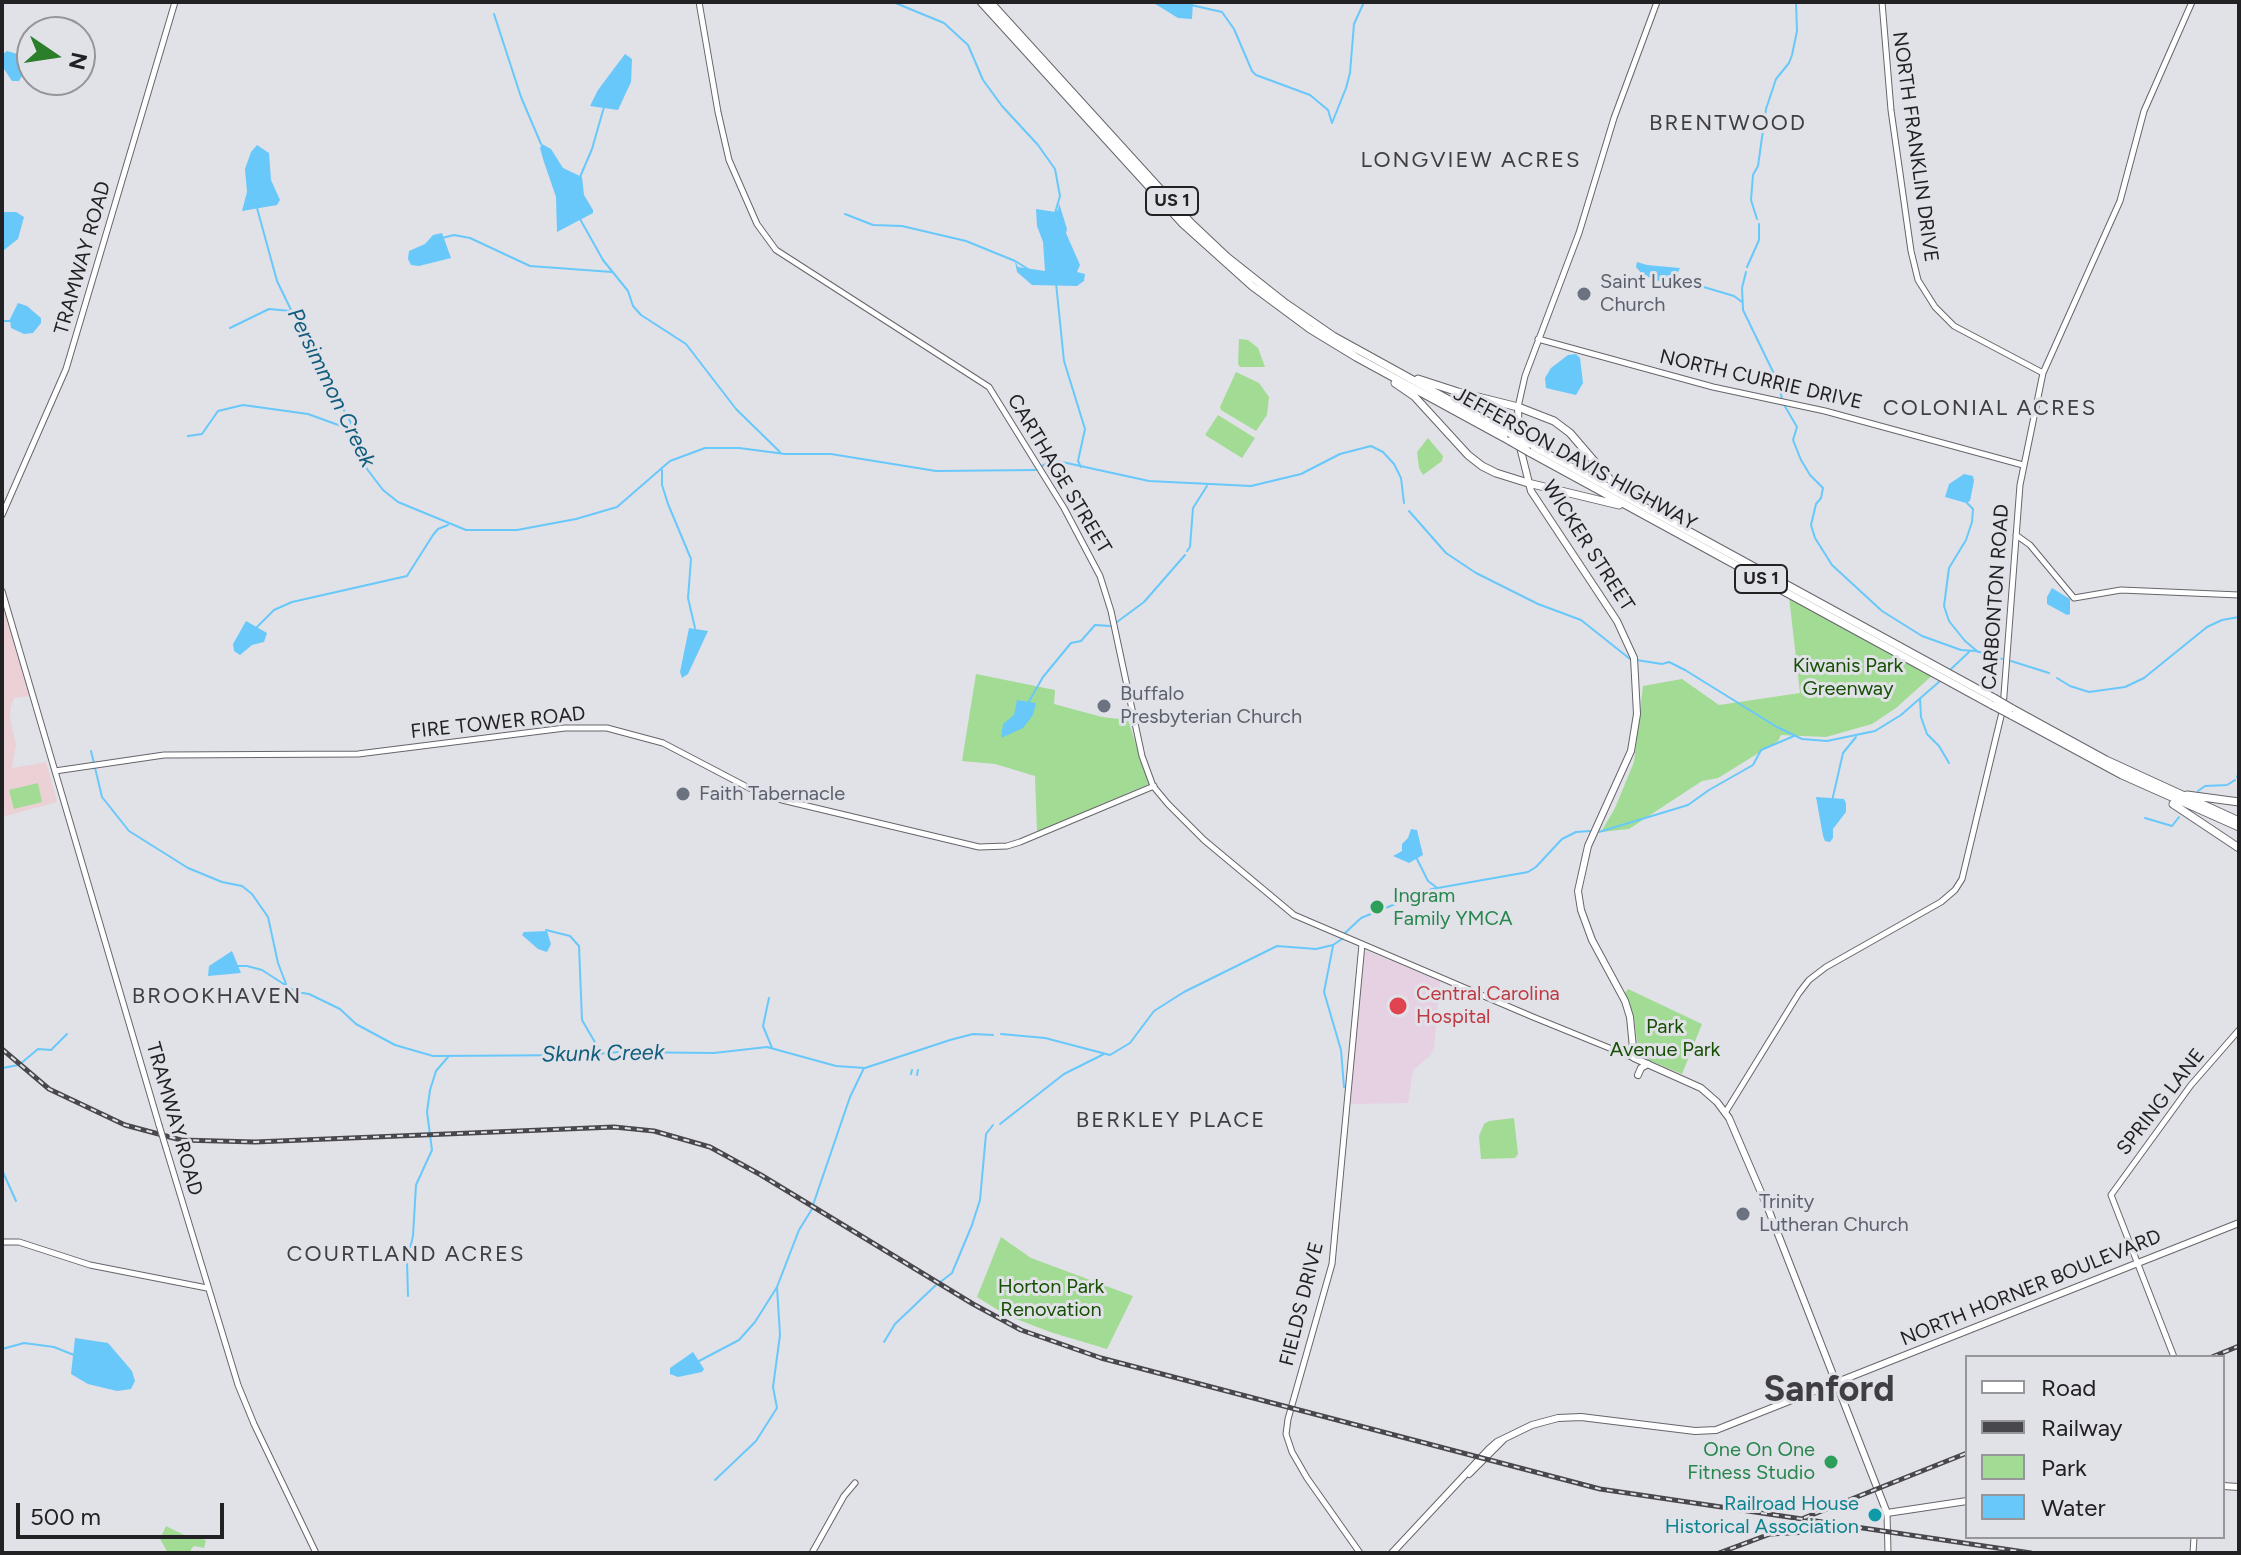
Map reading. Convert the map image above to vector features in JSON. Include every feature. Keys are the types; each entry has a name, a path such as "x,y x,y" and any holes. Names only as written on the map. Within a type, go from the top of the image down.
{"highway":[{"name":"JEFFERSON DAVIS HIGHWAY","path":"981,2 1205,245 1271,302 1356,357 1510,437"},
{"name":"JEFFERSON DAVIS HIGHWAY","path":"990,2 1191,223 1227,257 1305,318 1649,518 1993,702"},
{"path":"1356,357 1414,396 1482,466 1528,483 1610,502 1649,518"},
{"path":"1384,364 1422,381 1518,407 1554,421 1570,433 1612,482 1660,516"},
{"name":"JEFFERSON DAVIS HIGHWAY","path":"1529,448 1660,516 2122,775 2239,827"},
{"name":"JEFFERSON DAVIS HIGHWAY","path":"2011,712 2166,789 2239,821"},
{"path":"2122,775 2198,818 2239,848"},
{"path":"2166,789 2201,798 2239,802"}],"main road":[{"name":"WICKER STREET","path":"1518,407 1519,443 1535,499 1617,621 1634,658 1637,714 1631,751 1588,846 1578,891 1592,940 1625,1001 1630,1017 1634,1058"},
{"name":"CARTHAGE STREET","path":"1634,1058 1701,1088 1725,1113 1757,1182 1887,1513"},
{"path":"1638,1075 1641,1068 1648,1064"},
{"name":"NORTH HORNER BOULEVARD","path":"1392,1553 1497,1442 1539,1422 1567,1417 1695,1431 1716,1430 2239,1223"},
{"path":"1887,1513 1965,1501"}],"street":[{"name":"TRAMWAY ROAD","path":"2,515 66,369 175,2"},
{"name":"CARTHAGE STREET","path":"699,2 729,160 752,213 772,246 989,387 1064,508 1093,560 1107,593 1142,756 1154,786 1192,828 1294,915 1634,1058"},
{"name":"WICKER STREET","path":"1518,407 1525,376 1579,233 1614,118 1657,2"},
{"name":"NORTH FRANKLIN DRIVE","path":"1882,2 1892,121 1918,280 1935,307 1954,326 2043,373"},
{"name":"CARBONTON ROAD","path":"1725,1113 1809,980 1826,967 1941,902 1962,879 2003,708 2023,465 2043,373 2120,201 2144,111 2192,2"},
{"name":"NORTH CURRIE DRIVE","path":"1538,339 1713,387 1825,411 2023,465"},
{"path":"2016,535 2030,545 2074,598 2121,590 2239,595"},
{"name":"TRAMWAY ROAD","path":"2,591 227,1356 254,1424 316,1553"},
{"name":"FIRE TOWER ROAD","path":"55,771 164,755 358,754 565,728 601,727 658,740 749,788 782,800 979,847 1020,842 1154,786"},
{"name":"FIELDS DRIVE","path":"1360,1553 1307,1478 1286,1434 1332,1264 1362,944"},
{"name":"SPRING LANE","path":"2136,1263 2111,1195 2191,1085 2239,1030"},
{"path":"2,1242 19,1242 90,1265 207,1288"},
{"path":"2136,1263 2173,1355"},
{"path":"812,1553 844,1496 855,1483"},
{"path":"1887,1513 1888,1553"}],"shaded area":[{"path":"2,602 30,696 14,698 11,707 10,718 16,745 12,768 46,762 57,802 2,817"},
{"name":"Central Carolina Hospital","path":"1367,951 1440,981 1434,1048 1430,1056 1413,1070 1408,1103 1350,1104 1363,954"}],"green space":[{"path":"1239,339 1248,340 1258,348 1265,367 1240,367"},
{"path":"1236,372 1259,383 1269,397 1267,415 1256,431 1221,410"},
{"path":"1218,415 1255,438 1242,458 1205,435"},
{"path":"1428,438 1443,456 1442,461 1423,475 1417,452"},
{"name":"Kiwanis Park Greenway","path":"1788,588 1936,672 1896,708 1872,724 1826,737 1781,735 1778,741 1718,778 1702,781 1629,829 1601,832 1615,808 1634,762 1643,686 1682,679 1719,705 1800,693"},
{"path":"976,674 1055,690 1054,704 1102,717 1128,720 1149,784 1037,832 1035,776 995,764 962,761"},
{"path":"38,783 42,802 14,809 9,790"},
{"name":"Park Avenue Park","path":"1628,989 1702,1024 1682,1074 1639,1056 1634,1017 1625,993"},
{"path":"1514,1118 1518,1154 1515,1158 1481,1159 1479,1136 1484,1124"},
{"name":"Horton Park Renovation","path":"1001,1237 1031,1258 1133,1296 1107,1349 1006,1315 977,1297"},
{"path":"166,1526 186,1536 206,1540 204,1548 194,1546 191,1553 168,1553 160,1539"}],"water":[{"path":"1152,2 1193,2 1192,19 1178,18"},
{"path":"7,51 16,54 16,81 12,81 2,66 2,55"},
{"path":"625,54 632,59 631,82 618,110 590,106 598,90"},
{"path":"542,144 551,149 563,168 582,177 584,195 593,210 593,213 557,232 556,197 540,148"},
{"path":"257,145 269,153 271,180 280,200 277,205 242,211 247,192 245,169"},
{"path":"1059,203 1066,233 1080,265 1077,272 1085,274 1084,281 1077,286 1032,285 1017,272 1015,261 1018,267 1045,271 1036,209 1055,212"},
{"path":"2,212 16,212 24,217 18,239 4,250 2,250"},
{"path":"442,233 451,258 411,265 409,251 425,244 433,235"},
{"path":"1637,262 1680,268 1672,286 1643,275 1636,267"},
{"path":"18,303 27,306 41,318 33,333 24,334 11,328 10,319"},
{"path":"1576,354 1580,358 1583,383 1576,395 1546,388 1545,378 1551,368 1568,355"},
{"path":"1964,474 1973,476 1970,501 1966,503 1945,497 1949,484"},
{"path":"2052,588 2070,599 2070,614 2047,604"},
{"path":"246,621 267,633 264,642 252,645 240,655 234,651 233,644"},
{"path":"689,628 708,631 688,674 682,678 680,672"},
{"path":"1017,700 1036,703 1033,715 1023,728 1001,738 1003,724 1014,715"},
{"path":"1816,797 1844,799 1846,803 1846,812 1833,829 1830,842 1825,841 1823,836"},
{"path":"1411,829 1417,830 1423,855 1409,863 1393,856 1402,851 1402,844"},
{"path":"547,931 551,944 547,952 538,949 522,935 524,932"},
{"path":"232,951 241,973 208,976 209,966"},
{"path":"75,1338 108,1343 132,1371 135,1381 131,1389 117,1391 88,1384 71,1374"},
{"path":"693,1352 704,1369 702,1372 678,1377 670,1374 670,1368"}],"waterway":[{"path":"893,2 944,23 968,45 983,80 1055,169 1060,196 1055,213"},
{"path":"1332,123 1350,73 1354,24 1364,2"},
{"path":"1757,219 1751,200 1753,175 1758,166 1766,109 1776,79 1792,55 1797,31 1796,2"},
{"path":"1191,5 1222,12 1234,29 1252,71 1310,95 1328,110 1332,123"},
{"path":"494,14 521,97 541,144"},
{"path":"580,177 604,107"},
{"name":"Persimmon Creek","path":"257,208 277,281 350,421 367,469 383,490 398,502 466,530 517,530 576,519 617,507 670,461 705,448 831,454 936,471 1036,470"},
{"path":"845,214 873,225 902,226 966,241 1028,269"},
{"path":"580,219 603,260 628,291 633,306 641,315 686,344 736,409 780,452"},
{"path":"1747,267 1759,240 1759,224"},
{"path":"442,238 454,235 470,238 530,266 612,272"},
{"path":"1746,272 1742,288 1743,310 1778,382 1783,403 1797,427 1793,440 1801,460 1823,488 1811,525 1815,538 1832,565 1882,611 1922,636 1961,650 2002,659"},
{"path":"1672,285 1676,286 1680,280 1734,296 1742,302"},
{"path":"1056,283 1064,361 1085,429 1078,461 1081,467"},
{"path":"230,328 269,309 291,311"},
{"path":"2,321 13,321"},
{"path":"188,436 202,434 218,411 243,405 308,414 352,430"},
{"name":"Persimmon Creek","path":"1042,466 1053,460 1149,481 1251,486 1301,474 1340,454 1371,446 1383,452 1394,464 1401,478 1404,503"},
{"path":"662,470 662,485 668,504 691,559 688,598 695,628"},
{"path":"1187,551 1190,547 1193,508 1207,486"},
{"path":"1967,503 1973,509 1972,522 1966,540 1949,568 1944,606 1949,621 1977,651"},
{"name":"Persimmon Creek","path":"1409,511 1446,553 1476,573 1538,604 1581,620 1630,659 1662,664 1669,662 1685,670 1802,739 1827,741 1875,731 1901,715 1940,681"},
{"path":"257,627 274,610 292,602 407,576 433,535 448,525"},
{"path":"1117,622 1144,602 1185,555"},
{"path":"2057,678 2089,692 2125,687 2144,678 2207,627 2239,617"},
{"path":"1028,703 1043,677 1071,643 1081,641 1095,625 1110,626"},
{"path":"1950,670 1969,652"},
{"path":"2011,661 2049,673"},
{"path":"1920,699 1921,717 1927,734 1949,763"},
{"name":"Skunk Creek","path":"1599,832 1688,805 1753,765 1761,750 1794,736"},
{"path":"1832,801 1843,753 1856,737"},
{"path":"91,751 102,797 129,831 188,868 222,882 242,886 252,894 268,917 286,984"},
{"path":"2237,777 2239,773"},
{"path":"2198,791 2205,786 2227,785 2235,780"},
{"path":"2145,818 2172,826 2179,817"},
{"name":"Skunk Creek","path":"1345,933 1361,918 1432,889 1528,872 1562,839 1576,832 1590,831"},
{"path":"1416,857 1428,881 1436,887"},
{"path":"546,930 570,936 579,946 582,1020 600,1051"},
{"name":"Skunk Creek","path":"1001,1034 1045,1038 1110,1055 1130,1043 1154,1011 1184,992 1277,946 1316,949 1342,939"},
{"path":"1333,946 1324,992 1341,1050 1344,1087"},
{"name":"Skunk Creek","path":"236,966 262,970 296,992 309,994 340,1009 356,1024 395,1045 433,1056 714,1053 767,1047 836,1066 865,1068 973,1034 993,1035"},
{"path":"769,998 763,1026 772,1048"},
{"path":"2,1068 19,1065 38,1049 51,1050 67,1034"},
{"path":"1000,1124 1064,1074 1104,1054"},
{"path":"408,1296 407,1261 413,1236 416,1185 432,1150 427,1112 430,1090 436,1071 448,1057"},
{"path":"813,1205 850,1097 864,1068"},
{"path":"911,1074 912,1070"},
{"path":"917,1075 918,1070"},
{"path":"939,1283 952,1273 972,1225 980,1200 986,1134 993,1125"},
{"path":"2,1170 16,1201"},
{"path":"699,1361 739,1340 755,1322 777,1287 799,1230 812,1209"},
{"path":"884,1342 895,1324 937,1284"},
{"path":"715,1480 756,1441 777,1408 773,1387 780,1335 777,1287"},
{"path":"2,1349 24,1343 54,1347 74,1355"}],"railway":[{"path":"2,1049 49,1089 125,1125 181,1140 255,1142 614,1127 654,1131 710,1147 1021,1330 1101,1358 1600,1489 2031,1553"},
{"path":"2217,1355 2239,1346"},
{"path":"1804,1518 1965,1454"},
{"path":"1719,1553 1770,1534 1828,1531"}],"place":[{"name":"Saint Lukes Church","path":"1584,294"},
{"name":"Buffalo Presbyterian Church","path":"1104,706"},
{"name":"Faith Tabernacle","path":"683,794"},
{"name":"Ingram Family YMCA","path":"1377,907"},
{"name":"Central Carolina Hospital","path":"1398,1006"},
{"name":"Trinity Lutheran Church","path":"1743,1214"},
{"name":"One On One Fitness Studio","path":"1831,1462"},
{"name":"Railroad House Historical Association","path":"1875,1515"}],"district":[{"name":"BRENTWOOD","path":"1728,124"},
{"name":"LONGVIEW ACRES","path":"1471,161"},
{"name":"COLONIAL ACRES","path":"1990,409"},
{"name":"BROOKHAVEN","path":"217,997"},
{"name":"BERKLEY PLACE","path":"1171,1121"},
{"name":"COURTLAND ACRES","path":"406,1255"},
{"name":"Sanford","path":"1829,1390"}]}
